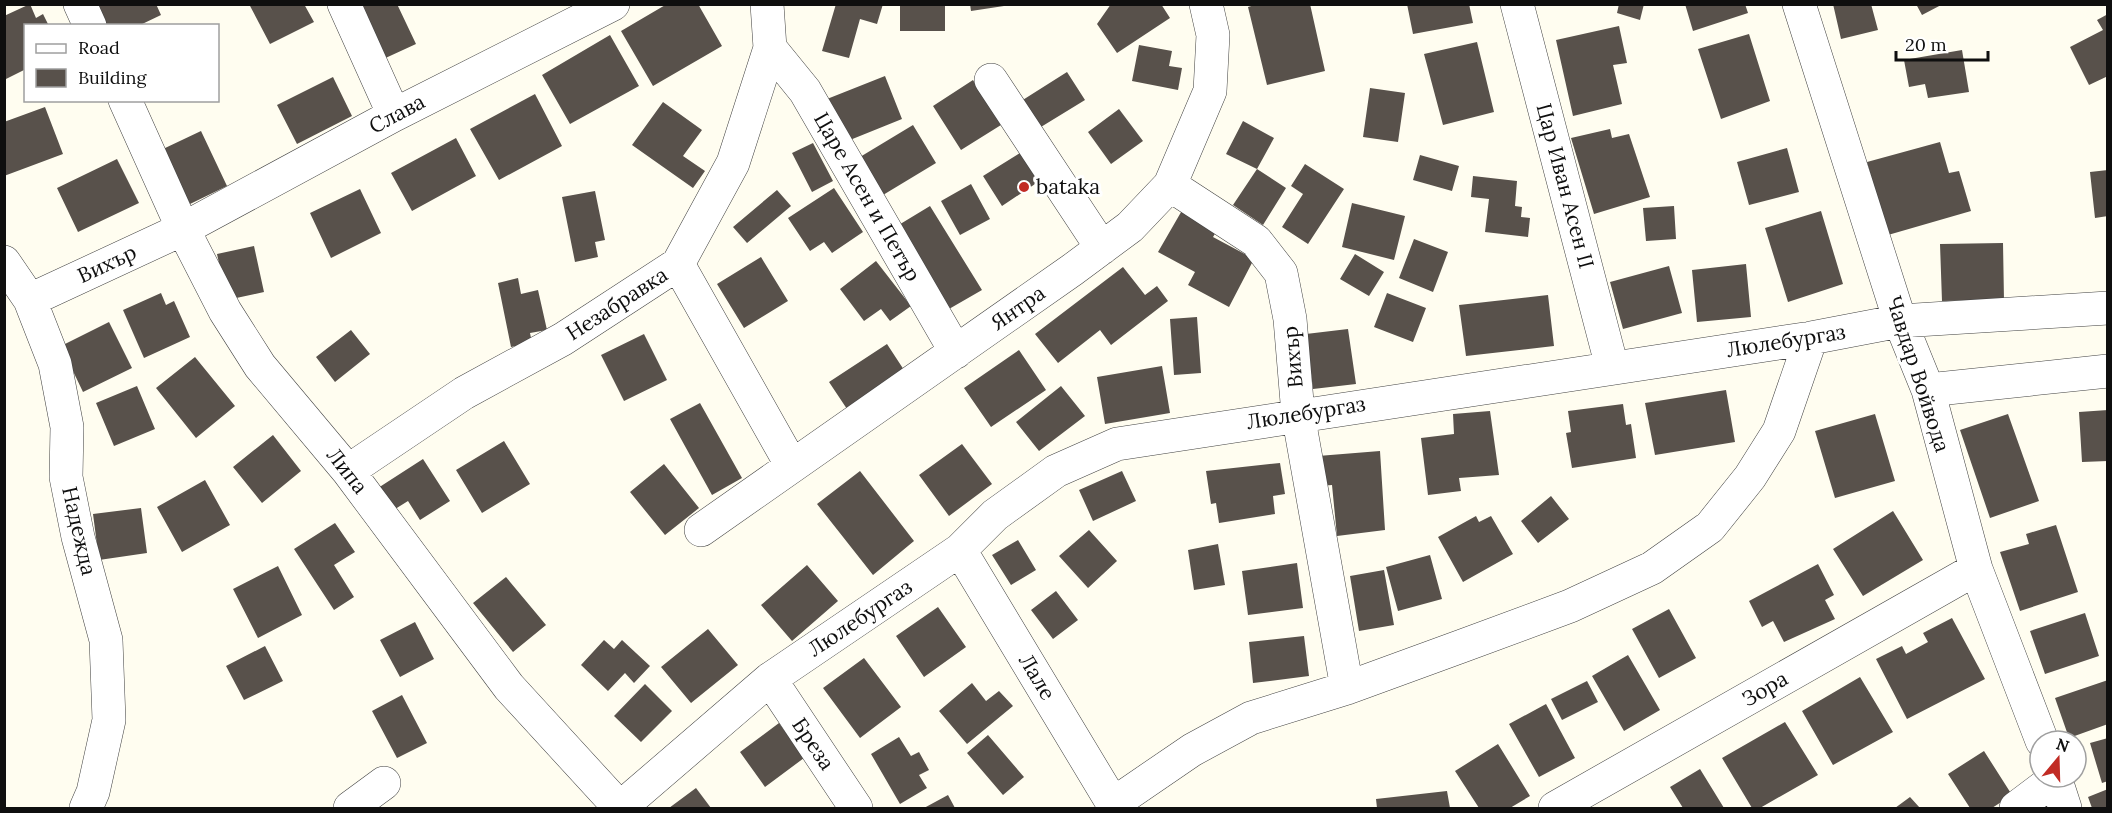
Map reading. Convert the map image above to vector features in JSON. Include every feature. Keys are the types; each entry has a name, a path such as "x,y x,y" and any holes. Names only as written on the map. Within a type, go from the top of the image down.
{"street":[{"path":"80,4 89,24"},
{"path":"344,4 394,115"},
{"name":"Слава","path":"183,229 394,115 613,4"},
{"name":"Незабравка","path":"348,471 464,393 563,339 678,264 733,163 770,48 767,4"},
{"name":"Янтра","path":"702,530 1130,227 1170,185 1210,92 1213,34 1206,4"},
{"name":"Цар Иван Асен II","path":"1517,4 1612,367"},
{"name":"Чавдар Войвода","path":"1799,4 1900,321 1928,390 1976,569 2037,729"},
{"name":"Царе Асен и Петър","path":"770,48 805,91 956,352"},
{"path":"990,80 1102,248"},
{"name":"Липа","path":"126,102 183,229 225,310 260,366 348,471 509,687 620,808"},
{"name":"Вихър","path":"1170,185 1256,241 1281,273 1290,320 1298,414 1347,688"},
{"name":"Вихър","path":"30,300 183,229"},
{"name":"Надежда","path":"4,262 30,300 55,364 67,427 66,477 78,537 106,640 109,720 93,792 86,808"},
{"path":"678,264 792,466"},
{"name":"Люлебургаз","path":"620,808 770,679 960,550 995,514 1056,471 1117,444 1298,414 1811,338 1900,321 2108,308"},
{"path":"1347,688 1570,606 1652,568 1710,527 1750,477 1779,430 1811,338"},
{"path":"1928,390 2108,372"},
{"name":"Лале","path":"960,550 1113,804 1192,750 1251,718 1347,688"},
{"name":"Зора","path":"1555,808 1976,569"},
{"name":"Бреза","path":"770,679 856,808"},
{"path":"351,808 384,783"},
{"path":"2016,808 2057,789"}],"building":[{"path":"30,4 36,18 43,14 48,24 24,24 24,70 4,80 4,16"},
{"path":"87,4 156,4 161,15 142,24 97,24"},
{"path":"249,4 304,4 314,22 270,44"},
{"path":"367,4 397,4 416,44 379,61 355,10"},
{"path":"667,4 698,4 722,46 653,86 621,31"},
{"path":"836,4 883,4 877,24 860,19 849,58 822,51"},
{"path":"900,4 945,4 945,31 900,31"},
{"path":"970,4 1004,4 1004,6 971,11"},
{"path":"1111,4 1161,4 1170,18 1117,53 1097,24"},
{"path":"1258,4 1310,4 1325,71 1267,85 1248,7"},
{"path":"1407,4 1469,4 1473,23 1413,34"},
{"path":"1619,4 1644,4 1640,20 1617,13"},
{"path":"1685,4 1745,4 1748,13 1693,31"},
{"path":"1833,4 1871,4 1878,30 1841,39"},
{"path":"1916,4 1943,4 1922,15"},
{"path":"2108,14 2108,76 2089,85 2070,47 2103,30 2097,20"},
{"path":"1619,26 1627,63 1613,65 1622,104 1573,116 1556,40"},
{"path":"1749,34 1770,101 1721,119 1698,49"},
{"path":"610,35 639,86 570,124 542,75"},
{"path":"1477,42 1494,112 1443,125 1424,54"},
{"path":"1139,45 1172,51 1169,66 1182,68 1178,90 1132,81"},
{"path":"1962,50 1969,92 1928,98 1925,84 1909,87 1904,60"},
{"path":"1067,72 1085,100 1036,130 1018,103"},
{"path":"885,76 902,119 845,142 827,99"},
{"path":"333,77 352,116 297,144 277,105"},
{"path":"973,80 1001,125 961,150 933,106"},
{"path":"1370,88 1405,93 1398,142 1363,137"},
{"path":"535,94 562,146 499,180 470,129"},
{"path":"663,102 702,130 683,156 705,171 693,188 632,145"},
{"path":"45,107 63,154 4,176 4,122"},
{"path":"1119,109 1143,141 1111,164 1088,132"},
{"path":"1243,121 1274,138 1257,169 1226,154"},
{"path":"913,125 936,163 883,195 860,157"},
{"path":"1610,129 1612,138 1629,134 1650,197 1594,214 1571,138"},
{"path":"201,131 227,186 190,204 163,149"},
{"path":"456,138 476,176 412,211 391,173"},
{"path":"1940,142 1949,173 1959,171 1971,211 1888,235 1867,162"},
{"path":"813,143 833,181 812,192 792,153"},
{"path":"1787,148 1799,192 1749,205 1737,162"},
{"path":"1023,151 1041,180 1002,206 983,176"},
{"path":"1420,155 1459,166 1452,191 1413,180"},
{"path":"117,159 139,203 78,232 57,188"},
{"path":"1305,164 1344,189 1308,244 1282,227 1303,194 1291,186"},
{"path":"1257,169 1286,188 1263,225 1233,205"},
{"path":"2108,170 2108,216 2095,218 2090,172"},
{"path":"1473,176 1517,181 1515,206 1522,207 1521,217 1530,218 1528,237 1485,232 1489,199 1471,197"},
{"path":"971,184 990,219 960,235 941,201"},
{"path":"834,188 863,232 832,253 824,242 810,251 788,218"},
{"path":"360,189 381,233 331,258 310,213"},
{"path":"777,190 791,206 747,243 733,227"},
{"path":"595,191 605,240 595,242 598,257 575,262 562,197"},
{"path":"1352,203 1405,216 1394,260 1342,247"},
{"path":"930,206 982,290 949,309 897,226"},
{"path":"1674,206 1676,239 1646,241 1643,208"},
{"path":"1184,207 1219,227 1213,237 1254,259 1229,307 1188,285 1195,272 1158,252"},
{"path":"1821,211 1843,284 1788,302 1765,228"},
{"path":"1414,239 1448,252 1433,292 1399,278"},
{"path":"2003,243 2004,300 1942,301 1940,244"},
{"path":"254,246 264,292 227,300 217,254"},
{"path":"1355,254 1384,272 1369,296 1340,279"},
{"path":"761,257 788,301 744,328 717,284"},
{"path":"876,261 911,306 890,321 881,309 864,321 840,289"},
{"path":"1746,264 1751,317 1697,322 1692,270"},
{"path":"1669,266 1682,313 1623,329 1610,282"},
{"path":"1123,267 1145,295 1157,286 1168,301 1111,345 1100,330 1058,363 1035,334"},
{"path":"518,278 521,294 538,290 547,330 530,333 532,343 511,347 498,283"},
{"path":"161,293 166,305 174,301 190,337 144,358 123,310"},
{"path":"1387,293 1426,308 1413,342 1374,327"},
{"path":"1548,295 1554,346 1466,356 1459,305"},
{"path":"1197,317 1201,373 1174,375 1170,319"},
{"path":"109,322 132,368 83,392 61,346"},
{"path":"1348,329 1356,384 1313,389 1306,334"},
{"path":"351,330 370,354 335,382 316,357"},
{"path":"644,334 667,380 624,401 601,355"},
{"path":"887,344 904,370 847,409 829,382"},
{"path":"1019,350 1046,390 991,427 964,388"},
{"path":"195,357 235,406 196,438 156,388"},
{"path":"1162,366 1170,413 1105,424 1097,377"},
{"path":"137,386 155,429 114,446 96,403"},
{"path":"1061,386 1085,416 1039,451 1016,422"},
{"path":"1726,390 1735,442 1655,455 1645,403"},
{"path":"700,403 742,478 712,495 670,419"},
{"path":"1623,404 1626,425 1631,424 1636,458 1572,468 1566,433 1571,432 1568,411"},
{"path":"2108,410 2108,461 2082,462 2079,412"},
{"path":"1490,411 1499,475 1459,478 1461,491 1428,495 1421,438 1454,434 1453,414"},
{"path":"1875,414 1895,481 1835,498 1815,431"},
{"path":"2008,414 2039,501 1990,518 1960,430"},
{"path":"273,435 301,471 262,503 233,467"},
{"path":"504,441 530,484 482,513 456,470"},
{"path":"962,444 992,484 949,516 919,475"},
{"path":"1380,451 1385,530 1337,536 1332,485 1320,486 1318,456"},
{"path":"423,459 450,501 420,520 408,501 392,511 378,488"},
{"path":"1280,463 1285,494 1273,496 1275,514 1219,523 1216,503 1211,504 1206,471"},
{"path":"664,464 699,508 665,535 630,492"},
{"path":"860,471 914,541 873,575 817,504"},
{"path":"1122,471 1136,501 1093,521 1079,490"},
{"path":"205,480 230,525 182,552 157,507"},
{"path":"1551,496 1569,519 1538,543 1521,521"},
{"path":"141,508 147,553 99,560 93,514"},
{"path":"1893,511 1923,560 1863,596 1833,549"},
{"path":"1476,516 1479,522 1491,516 1513,554 1463,582 1438,537"},
{"path":"335,523 355,552 334,565 354,597 334,610 294,549"},
{"path":"2056,525 2078,592 2020,611 2000,552 2029,544 2026,534"},
{"path":"1089,530 1117,561 1088,588 1059,556"},
{"path":"1018,540 1036,570 1011,585 992,555"},
{"path":"1218,544 1225,585 1194,590 1188,550"},
{"path":"1430,555 1442,599 1398,611 1386,567"},
{"path":"1297,563 1303,608 1248,615 1242,571"},
{"path":"1818,564 1834,595 1825,600 1835,619 1784,642 1773,621 1762,627 1749,601"},
{"path":"807,565 838,601 792,641 761,605"},
{"path":"278,566 302,615 258,638 233,589"},
{"path":"1384,570 1394,625 1359,631 1350,576"},
{"path":"506,577 546,625 513,652 473,603"},
{"path":"1056,591 1078,620 1053,639 1031,610"},
{"path":"938,607 966,647 924,677 896,636"},
{"path":"1669,609 1696,658 1659,678 1632,629"},
{"path":"2085,613 2099,656 2045,674 2030,631"},
{"path":"1952,618 1985,679 1907,719 1876,659 1902,646 1906,654 1928,642 1923,633"},
{"path":"415,622 434,659 400,677 380,640"},
{"path":"708,629 738,665 691,703 661,667"},
{"path":"1304,636 1309,676 1253,683 1249,642"},
{"path":"604,640 614,649 622,640 650,666 634,683 625,673 608,691 581,665"},
{"path":"265,646 283,681 244,700 226,666"},
{"path":"1628,655 1660,710 1624,731 1592,676"},
{"path":"864,658 901,707 860,738 823,688"},
{"path":"1860,677 1893,732 1833,765 1802,711"},
{"path":"2108,680 2108,724 2088,731 2088,729 2066,729 2055,698"},
{"path":"1587,681 1598,702 1562,720 1551,699"},
{"path":"972,683 986,701 999,691 1013,706 967,744 939,711"},
{"path":"645,684 672,711 641,742 614,716"},
{"path":"402,695 427,743 397,758 372,711"},
{"path":"1546,704 1575,758 1539,777 1509,724"},
{"path":"1785,722 1818,775 1760,808 1752,808 1722,758"},
{"path":"779,723 804,758 765,787 740,752"},
{"path":"988,735 1024,777 1003,795 967,753"},
{"path":"899,737 911,756 919,752 929,770 919,775 927,788 900,804 871,754"},
{"path":"2108,738 2108,781 2102,783 2090,743"},
{"path":"1498,744 1530,796 1510,808 1479,808 1455,771"},
{"path":"1984,751 2012,795 1992,808 1970,808 1948,774"},
{"path":"1700,769 1724,808 1683,808 1670,787"},
{"path":"696,788 711,808 669,808"},
{"path":"2108,789 2108,808 2092,808 2088,797"},
{"path":"1447,791 1450,808 1377,808 1376,799"},
{"path":"948,795 955,808 924,808"},
{"path":"1910,797 1920,808 1895,808"}],"place":[{"name":"bataka","path":"1024,187"}]}
